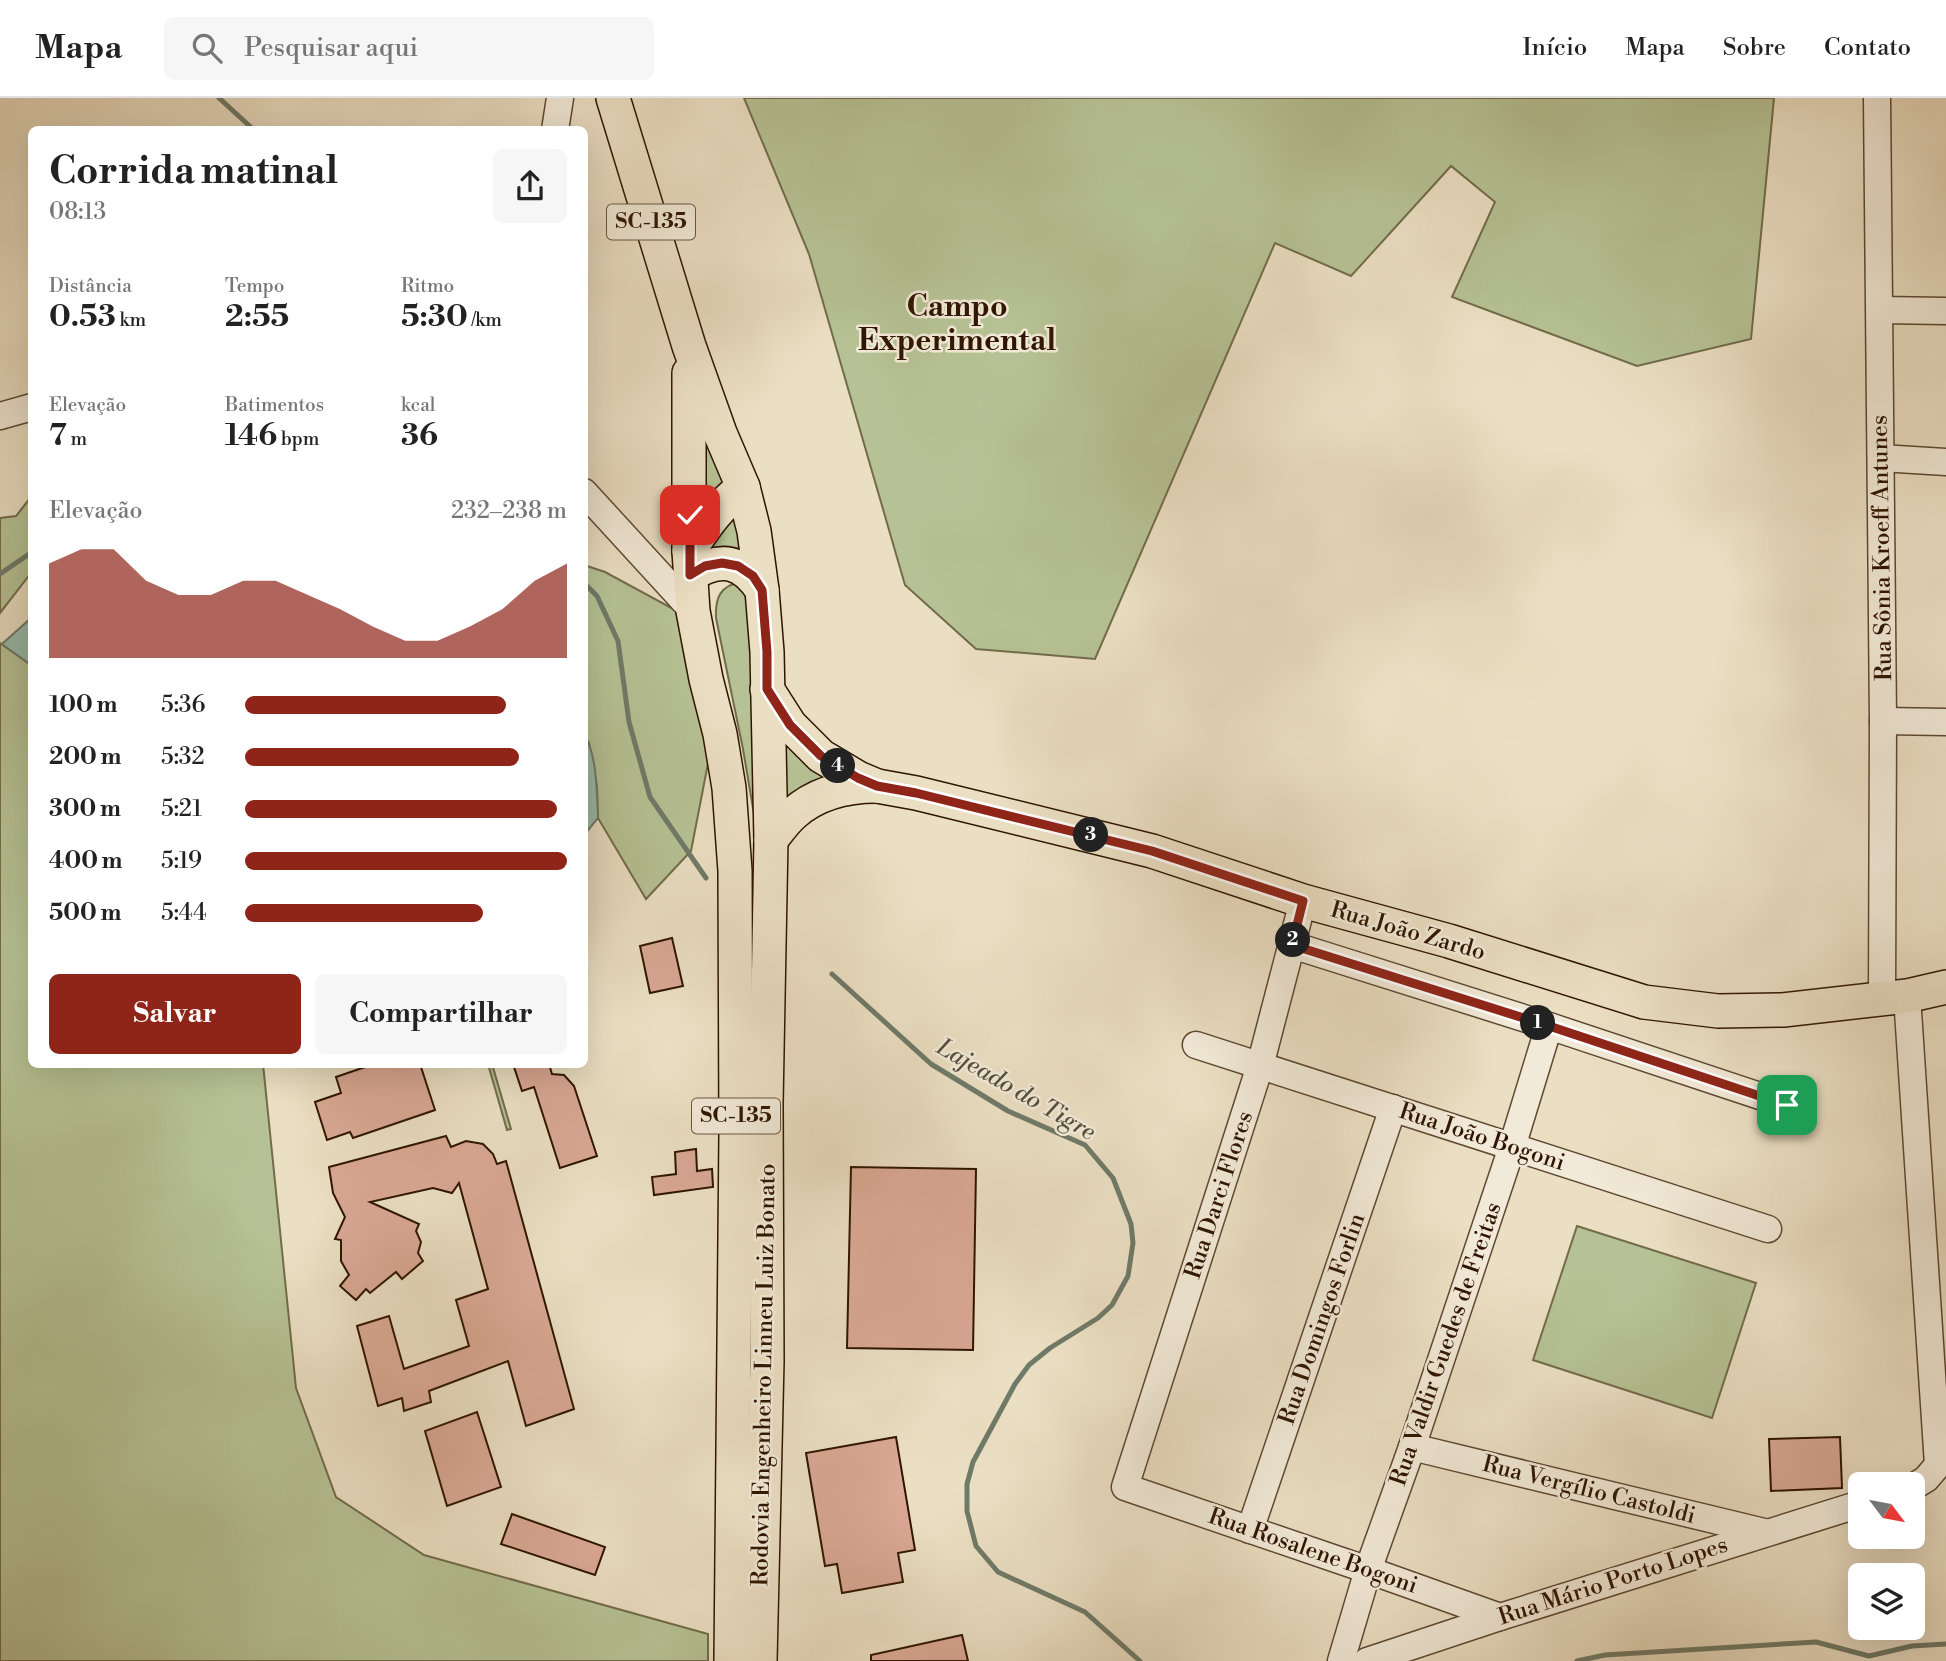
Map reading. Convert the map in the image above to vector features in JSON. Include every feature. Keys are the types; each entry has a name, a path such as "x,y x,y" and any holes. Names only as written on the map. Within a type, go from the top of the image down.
{"main road":[{"name":"Rodovia Engenheiro Linneu Luiz Bonato","path":"613,98 689,346 720,433 743,486 754,531 762,590 767,652 771,840 760,1661"},
{"name":"Rodovia Engenheiro Linneu Luiz Bonato","path":"689,346 690,563 693,611 729,788 735,871 736,1132 731,1661"},
{"path":"743,486 723,503 705,526 690,563 738,566 753,576 762,590"},
{"name":"Rua João Zardo","path":"767,689 790,725 821,756 877,786"},
{"name":"Rua João Zardo","path":"771,840 793,813 823,795 856,786 877,786 916,793 1152,851 1303,901 1449,941 1644,1002 1718,1012 1783,1010 1894,997 1946,987"}],"street":[{"path":"556,126 559,98"},
{"name":"Rua Sônia Kroeff Antunes","path":"1877,98 1883,721 1894,997"},
{"path":"1880,310 1946,311"},
{"path":"0,415 28,408"},
{"path":"1881,458 1946,462"},
{"path":"588,496 693,611"},
{"path":"618,527 690,563"},
{"path":"1883,721 1946,722"},
{"name":"Rua Darci Flores","path":"1125,1487 1260,1066 1303,901"},
{"path":"1292,945 1787,1105"},
{"path":"1894,997 1938,1465 1925,1480"},
{"name":"Rua Valdir Guedes de Freitas","path":"1341,1661 1368,1570 1512,1147 1549,1026"},
{"name":"Rua João Bogoni","path":"1196,1045 1768,1229"},
{"name":"Rua Domingos Forlin","path":"1251,1530 1392,1108"},
{"name":"Rua Vergílio Castoldi","path":"1412,1447 1765,1532"},
{"name":"Rua Rosalene Bogoni","path":"1125,1487 1500,1617"},
{"name":"Rua Mário Porto Lopes","path":"1367,1661 1848,1508"}],"shaded area":[{"path":"744,98 1774,98 1751,339 1637,366 1452,297 1495,202 1451,166 1351,276 1275,243 1095,659 976,649 905,585 809,254"},
{"path":"701,404 735,483 700,511"},
{"path":"28,501 28,577 0,613 0,518 16,516"},
{"path":"738,501 757,562 708,548"},
{"path":"588,566 605,572 677,611 710,753 691,851 646,899 598,818 597,786 589,743"},
{"path":"742,582 750,586 755,820 716,618 720,594 729,586"},
{"path":"28,621 28,663 2,644"},
{"path":"0,643 28,663 28,1068 263,1068 296,1388 336,1497 424,1555 708,1634 708,1661 0,1661"},
{"path":"784,725 838,780 781,816"},
{"path":"588,742 594,765 598,818 588,830"},
{"path":"489,1068 493,1068 511,1129 507,1130"},
{"path":"1577,1226 1756,1283 1712,1418 1533,1360"}],"building":[{"path":"672,938 683,986 650,993 640,946"},
{"path":"362,1068 421,1068 435,1110 353,1138 350,1132 327,1140 315,1102 341,1093 336,1077"},
{"path":"514,1068 550,1068 552,1074 564,1075 574,1086 597,1156 560,1168 534,1087 522,1091"},
{"path":"446,1136 451,1147 466,1141 483,1144 493,1154 497,1164 506,1161 574,1409 526,1426 508,1361 429,1391 431,1402 404,1411 402,1398 378,1406 357,1326 389,1316 404,1369 469,1346 456,1300 488,1289 459,1183 452,1193 433,1188 370,1202 419,1224 416,1231 421,1242 418,1253 423,1261 402,1279 396,1272 370,1293 366,1289 356,1300 340,1286 349,1275 341,1261 341,1240 335,1239 345,1217 333,1193 329,1167"},
{"path":"696,1149 697,1171 712,1169 713,1187 654,1195 652,1177 676,1174 675,1152"},
{"path":"851,1167 976,1169 973,1350 847,1348"},
{"path":"477,1412 501,1487 447,1506 425,1431"},
{"path":"896,1437 915,1550 898,1553 903,1582 842,1593 837,1564 825,1566 806,1453"},
{"path":"1840,1437 1842,1488 1771,1491 1769,1439"},
{"path":"512,1514 605,1547 595,1575 501,1544"},
{"path":"962,1635 968,1661 871,1661 871,1655"}],"waterway":[{"path":"219,98 250,126"},
{"name":"Lajeado do Tigre","path":"0,574 28,555"},
{"name":"Lajeado do Tigre","path":"588,587 597,596 618,641 629,722 650,797 706,878"},
{"name":"Lajeado do Tigre","path":"832,974 931,1064 1008,1111 1085,1145 1113,1178 1131,1224 1133,1243 1128,1276 1112,1305 1098,1318 1050,1348 1029,1365 1015,1384 973,1462 967,1484 967,1511 976,1546 998,1572 1085,1612 1140,1661"},
{"name":"Lajeado do Tigre","path":"1577,1661 1605,1655 1816,1642 1869,1656 1912,1646 1946,1644"}],"district":[{"name":"Campo Experimental","path":"957,324"}],"route":[{"path":"690,515 690,575 705,566 722,563 738,566 753,576 762,590 767,689 790,725 821,756 858,778 877,786 916,793 1152,851 1303,901 1292,945 1787,1105"}]}
